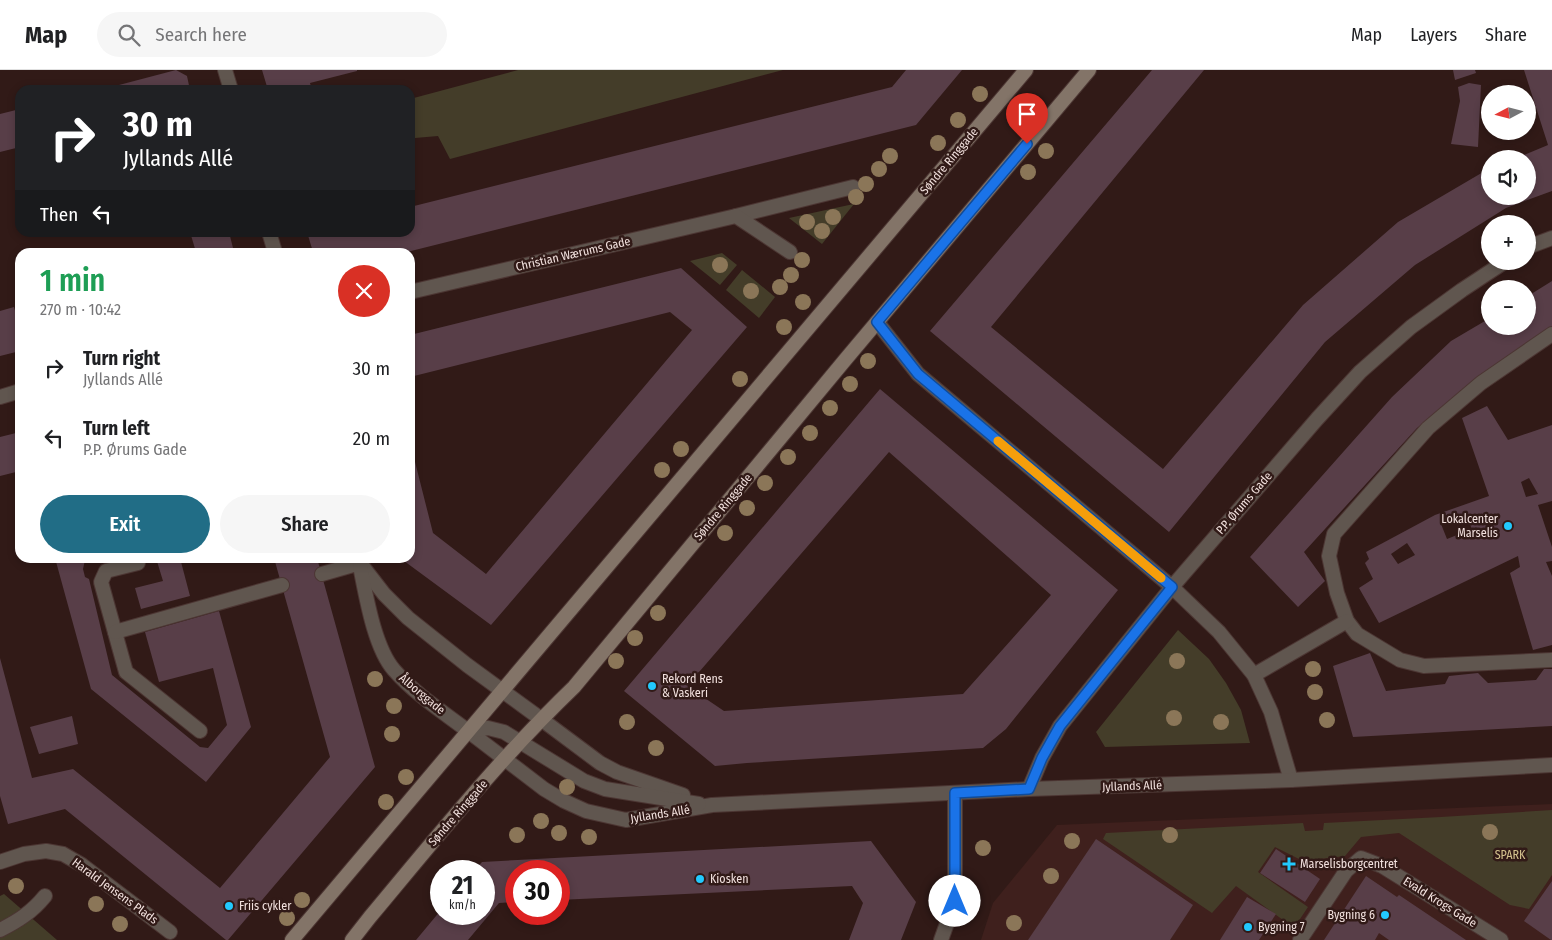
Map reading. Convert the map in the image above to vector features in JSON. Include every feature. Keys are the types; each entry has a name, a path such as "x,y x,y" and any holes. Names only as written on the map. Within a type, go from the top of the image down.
{"main road":[{"name":"Søndre Ringgade","path":"292,940 1026,70"},
{"name":"Søndre Ringgade","path":"352,940 376,909 504,759 574,687 1089,70"}],"street":[{"path":"225,70 230,85"},
{"name":"Christian Wærums Gade","path":"415,291 852,187"},
{"path":"736,216 790,252"},
{"path":"1536,244 1552,238"},
{"name":"P.P. Ørums Gade","path":"1029,789 1042,758 1060,726 1172,587 1360,372 1411,327 1492,270"},
{"path":"877,322 918,374 1172,587 1219,632 1254,675 1270,712 1291,780"},
{"path":"1552,334 1481,383 1428,428 1334,534 1329,556 1337,593 1347,620 1357,634 1400,660 1424,666 1552,660"},
{"path":"0,397 15,392"},
{"path":"138,563 106,571 101,582 126,672 200,731"},
{"path":"322,574 351,563"},
{"name":"Ålborggade","path":"360,563 381,648 394,670 427,700 504,759"},
{"path":"361,563 384,594 408,618 502,691"},
{"path":"115,632 282,585"},
{"path":"1254,675 1347,620"},
{"name":"Jyllands Allé","path":"502,691 600,763 617,772 712,806"},
{"path":"468,732 488,728 504,732 584,781 605,789 712,806"},
{"name":"Jyllands Allé","path":"504,759 564,801 586,811 626,820 712,806 1029,789 1291,780 1552,765"},
{"path":"941,940 955,901 955,793"},
{"name":"Harald Jensens Plads","path":"0,862 24,854 46,851 63,854 82,865 166,936"},
{"name":"Evald Krogs Gade","path":"1300,940 1346,871 1361,858 1382,866 1501,940"},
{"path":"0,930 19,920 45,896"}],"shaded area":[{"name":"Marselisborgcentret","path":"1552,804 1552,940 981,940 993,903 1057,825"}],"green space":[{"path":"518,70 783,70 450,159 438,136 415,138 415,98"},
{"path":"854,204 822,244 789,218 849,205"},
{"path":"722,253 737,265 720,285 690,261"},
{"path":"742,270 775,297 759,318 726,290"},
{"path":"1178,630 1209,659 1226,683 1241,710 1250,743 1105,747 1096,732"},
{"name":"SPARK","path":"1552,810 1552,875 1529,909 1510,905 1399,833 1361,837 1345,856 1303,861 1275,847 1258,872 1308,907 1294,928 1236,886 1212,913 1103,839 1106,833 1303,823 1305,831 1323,830 1324,823"},
{"path":"4,894 57,940 0,940 0,896"}],"building":[{"path":"176,70 187,76 189,85 119,85"},
{"path":"262,70 357,70 310,83 311,85 266,85"},
{"path":"906,70 962,70 916,125 415,250 415,248 312,248 308,237 415,237 415,206 892,87"},
{"path":"1152,70 1204,70 991,327 1163,469 1303,305 1398,222 1481,173 1481,205 1514,205 1495,215 1481,215 1481,224 1415,265 1325,342 1169,532 930,331"},
{"path":"1453,70 1475,70 1476,73 1455,80"},
{"path":"1524,70 1552,70 1552,191 1536,197 1536,150 1548,145 1536,108 1536,85 1529,85"},
{"path":"1469,83 1481,85 1478,147 1451,144 1460,101 1458,87"},
{"path":"15,110 15,148 0,152 0,114"},
{"path":"192,237 230,237 233,248 195,248"},
{"path":"681,268 747,327 491,625 407,563 415,563 415,462 433,533 486,574 692,330 670,312 415,376 415,334"},
{"path":"1552,281 1552,331 1417,428 1304,552 1325,581 1298,607 1250,557 1392,397 1451,341 1481,323 1481,335 1536,335 1536,291"},
{"path":"14,307 15,310 15,352 0,356 0,311"},
{"path":"880,389 1118,590 1006,729 983,748 715,766 624,691","holes":["889,452 1051,595 963,694 724,711 687,686"]},
{"name":"Lokalcenter Marselis","path":"1487,406 1508,440 1552,425 1552,501 1538,505 1552,547 1552,561 1546,562 1552,576 1552,645 1533,650 1510,573 1520,567 1518,556 1379,623 1359,588 1373,579 1365,563 1369,559 1366,552 1435,515 1489,496 1462,418","holes":["1529,478 1538,494 1526,497 1521,482","1466,516 1472,529 1447,539 1441,524","1407,543 1415,555 1398,564 1391,554"]},
{"path":"15,433 15,472 0,476 0,437"},
{"path":"56,563 84,563 83,569 85,577 89,579 112,675 200,747 208,748 227,725 213,668 159,682 145,632 219,611 251,727 206,782 91,689"},
{"path":"158,563 181,563 190,596 141,609 135,588 163,581"},
{"path":"275,563 318,563 375,767 228,940 226,940 65,809 8,824 0,796 0,658 32,778 73,769 220,888 330,757"},
{"path":"1370,653 1386,691 1445,684 1449,676 1478,673 1488,683 1536,680 1544,669 1552,669 1552,726 1353,737 1333,666"},
{"path":"72,716 78,744 39,754 30,727"},
{"path":"1096,839 1193,905 1170,940 1028,940"},
{"path":"871,841 916,902 901,940 849,940 863,903 852,886 570,899 570,860 519,860"},
{"path":"1276,849 1320,879 1305,902 1260,873"},
{"path":"495,861 505,861 505,903 499,903 495,908"},
{"name":"Bygning 6","path":"1366,876 1397,897 1399,895 1466,940 1389,940 1379,933 1375,940 1324,940"},
{"path":"1552,881 1552,940 1551,940 1524,921"},
{"name":"Bygning 7","path":"1247,897 1276,914 1259,940 1220,940"},
{"path":"430,923 430,925 481,925 468,940 416,940"}],"slow traffic":[{"path":"998,441 1161,578"}],"place":[{"name":"Lokalcenter Marselis","path":"1508,526"},
{"name":"Rekord Rens & Vaskeri","path":"652,686"},
{"name":"Marselisborgcentret","path":"1289,864"},
{"name":"Kiosken","path":"700,879"},
{"name":"Friis cykler","path":"229,906"},
{"name":"Bygning 6","path":"1385,915"},
{"name":"Bygning 7","path":"1248,927"}],"route":[{"path":"955,901 955,793 1029,789 1042,758 1060,726 1172,587 918,374 877,322 1027,144"}]}
